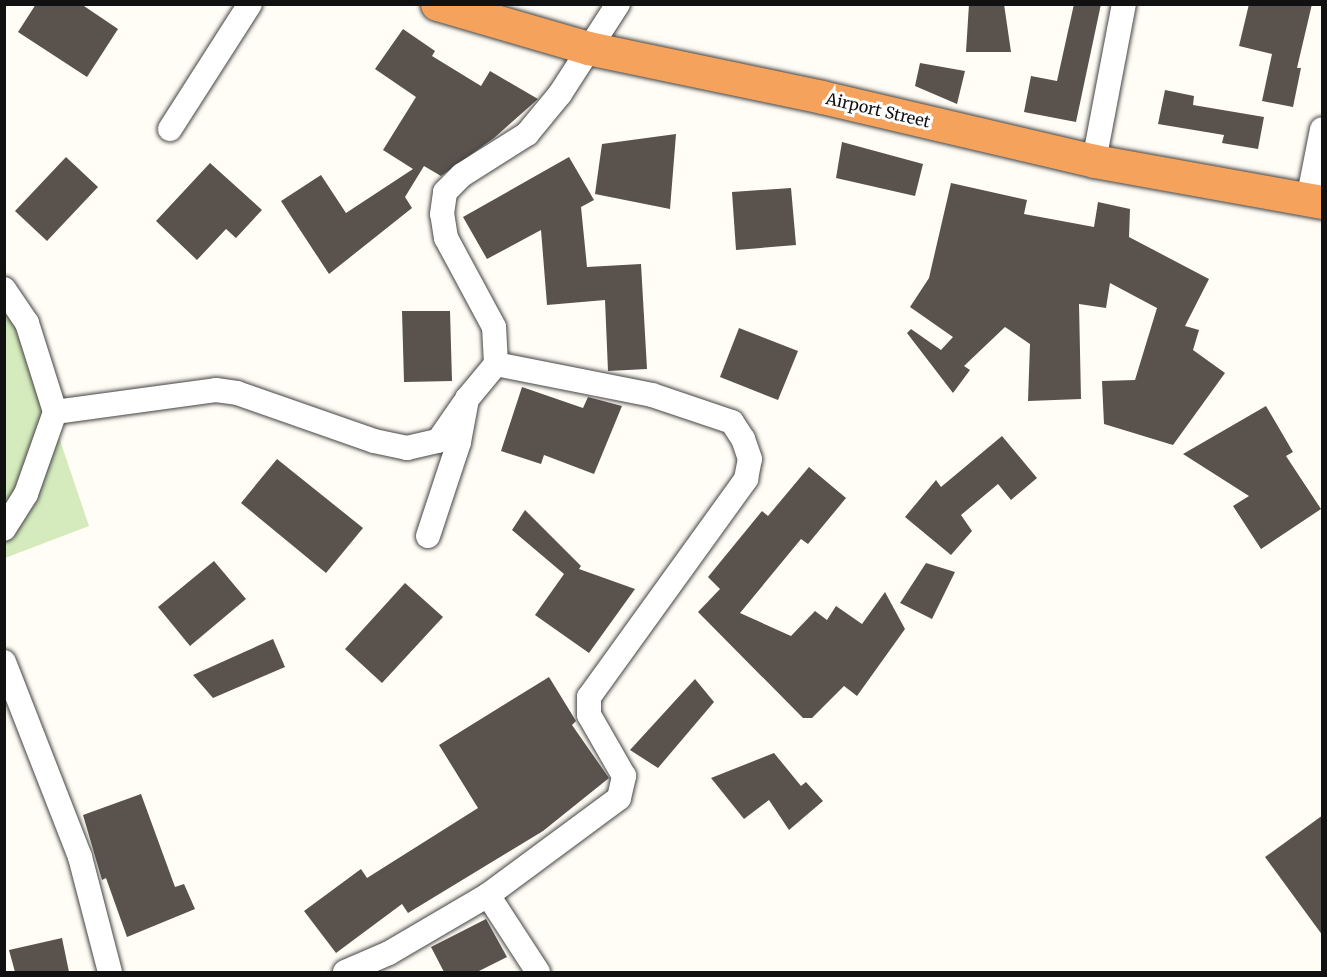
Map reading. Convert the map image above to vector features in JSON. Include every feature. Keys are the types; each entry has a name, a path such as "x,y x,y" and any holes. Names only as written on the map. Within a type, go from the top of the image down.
{"highway":[{"name":"Airport Street","path":"437,4 588,48 822,97 1094,161 1315,201"}],"street":[{"path":"170,129 250,4"},
{"path":"55,412 216,390 237,393 374,441 407,448 438,441 467,399 496,364 494,327 446,238 442,214 446,192 462,175 527,134 560,94 618,4"},
{"path":"1094,161 1124,4"},
{"path":"1315,201 1323,129"},
{"path":"4,289 27,323 55,412 26,494 4,529"},
{"path":"345,972 389,952 488,895 619,798 624,776 588,715 589,697 746,479 750,459 732,422 652,395 496,364"},
{"path":"428,536 459,442 467,399"},
{"path":"4,662 80,857 110,972"},
{"path":"488,895 538,972"}],"green space":[{"path":"4,303 22,328 89,526 5,558"}],"building":[{"path":"36,4 81,4 118,29 87,77 18,32"},
{"path":"969,4 1004,4 1011,52 966,52"},
{"path":"1074,4 1101,4 1076,122 1024,112 1031,76 1057,81"},
{"path":"1249,4 1312,4 1297,68 1301,68 1293,107 1262,101 1272,54 1239,46"},
{"path":"403,29 435,51 432,56 481,86 490,71 538,99 494,138 441,176 424,166 405,197 412,208 329,274 281,201 321,175 346,213 413,169 383,150 416,97 375,69"},
{"path":"920,63 965,71 957,104 915,86"},
{"path":"1165,90 1194,96 1193,105 1264,117 1258,149 1222,143 1224,135 1158,124"},
{"path":"676,134 670,209 595,194 602,144"},
{"path":"842,142 923,164 915,196 836,178"},
{"path":"66,157 98,187 47,241 15,211"},
{"path":"569,157 594,200 581,207 587,267 641,264 647,369 608,371 605,300 547,305 541,230 487,259 463,217"},
{"path":"210,163 262,210 236,238 226,229 197,260 156,221"},
{"path":"951,183 1027,200 1024,214 1094,227 1098,202 1130,209 1129,237 1209,279 1185,326 1199,330 1193,350 1225,373 1173,445 1104,424 1102,381 1135,380 1157,308 1110,283 1106,308 1079,304 1081,399 1028,401 1030,344 1005,327 964,366 970,370 953,393 907,333 911,329 941,350 953,337 910,307 929,278"},
{"path":"791,188 796,245 736,250 732,192"},
{"path":"402,311 450,311 452,381 404,382"},
{"path":"739,328 798,351 778,400 720,377"},
{"path":"522,387 583,408 588,397 622,406 594,474 544,455 541,464 501,451"},
{"path":"1266,406 1293,452 1286,456 1321,509 1261,549 1233,506 1249,496 1183,454"},
{"path":"1002,436 1037,478 1011,500 998,484 961,515 972,531 951,555 905,517 936,480 941,487"},
{"path":"277,459 363,528 326,573 241,503"},
{"path":"809,467 846,498 808,544 801,539 740,613 791,636 815,611 827,620 836,606 862,624 885,592 905,629 857,696 844,686 812,718 803,718 698,612 720,589 708,577 762,511 768,516"},
{"path":"525,510 581,566 579,569 635,589 589,653 535,615 564,574 512,530"},
{"path":"214,561 246,599 190,646 158,607"},
{"path":"926,563 955,572 932,619 900,603"},
{"path":"405,583 443,617 382,683 345,649"},
{"path":"273,639 285,667 213,698 193,675"},
{"path":"549,677 576,721 572,725 609,778 543,831 408,913 402,904 336,953 304,911 361,869 367,878 478,808 439,745"},
{"path":"695,679 714,702 658,768 630,750"},
{"path":"774,753 801,786 806,782 823,801 789,830 769,800 744,819 711,778"},
{"path":"141,794 175,887 184,884 195,909 127,937 106,878 102,880 83,815"},
{"path":"1323,815 1323,936 1265,857"},
{"path":"486,919 507,957 477,972 444,972 431,947"},
{"path":"62,938 69,972 15,972 9,950"}]}
